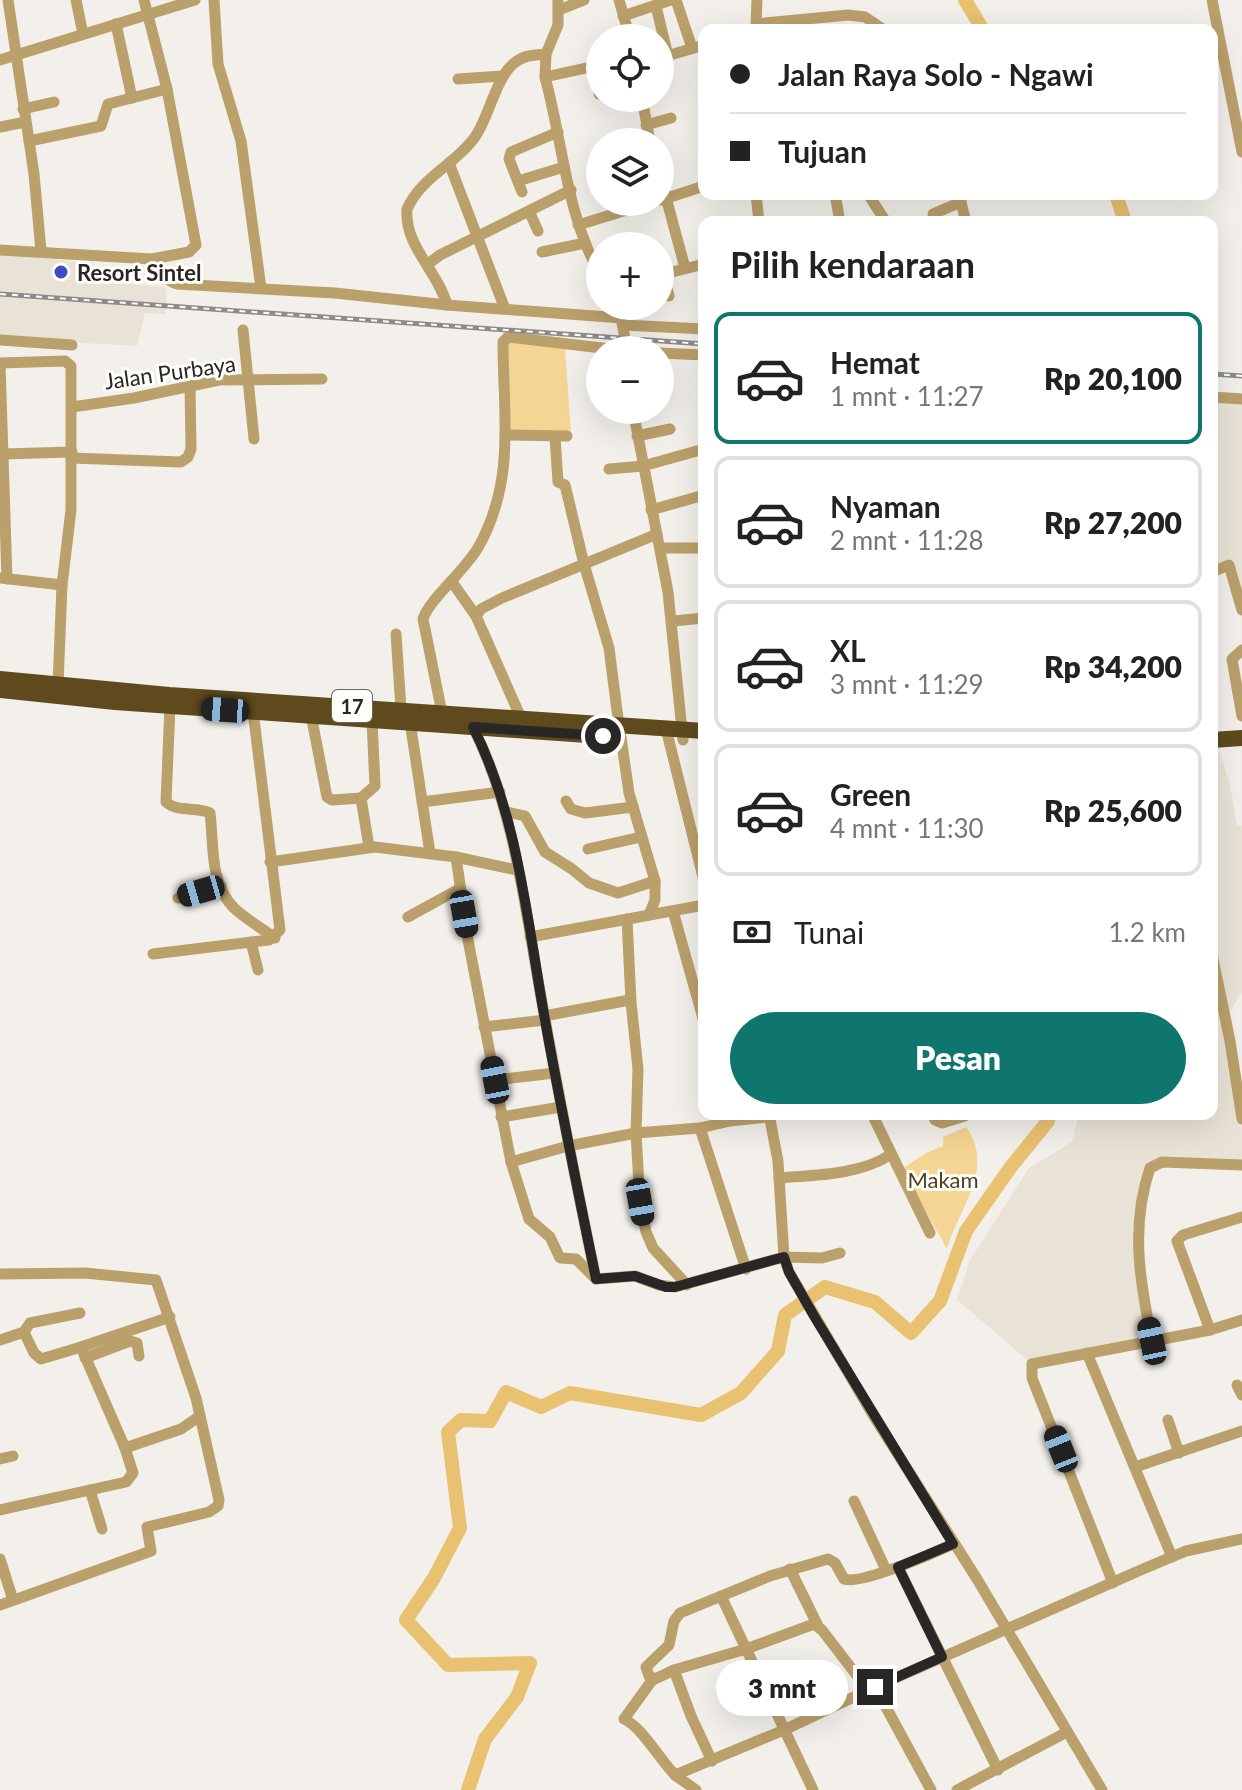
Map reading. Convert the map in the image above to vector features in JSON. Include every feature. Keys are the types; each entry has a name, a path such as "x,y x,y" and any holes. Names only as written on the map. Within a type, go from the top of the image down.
{"highway":[{"name":"17","path":"0,679 406,716 473,727 675,734 698,732"},
{"name":"17","path":"0,690 372,720 442,713 521,718 620,732"},
{"path":"1218,730 1242,729"},
{"name":"17","path":"675,734 698,740"},
{"path":"1218,740 1242,738"}],"street":[{"path":"76,0 83,34"},
{"path":"0,250 152,259 189,252 196,245 167,89 144,0"},
{"path":"0,60 195,0"},
{"path":"214,0 218,64 241,141 261,288"},
{"path":"542,252 585,243 564,167 545,77 546,54 558,25 558,5 584,0"},
{"path":"619,0 626,24"},
{"path":"623,16 673,0 698,47 674,54"},
{"path":"755,24 757,0"},
{"path":"1212,0 1217,24"},
{"path":"7,4 29,141 41,251"},
{"path":"656,6 659,24"},
{"path":"833,15 835,24"},
{"path":"787,24 833,15 865,17 875,24"},
{"path":"116,24 132,98"},
{"path":"1218,30 1242,152"},
{"path":"447,305 428,264 411,239 407,209 423,184 475,136 496,96 502,76 525,56 546,54"},
{"path":"545,77 586,68"},
{"path":"458,79 502,76"},
{"path":"29,141 101,126 106,106 167,89"},
{"path":"0,127 54,102"},
{"path":"644,112 647,128"},
{"path":"646,125 671,118"},
{"path":"558,132 511,152 509,159 520,186 564,167"},
{"path":"449,163 505,309"},
{"path":"674,196 698,188"},
{"path":"428,264 571,190"},
{"path":"933,214 957,200"},
{"path":"529,211 538,231"},
{"path":"578,225 607,216"},
{"path":"669,216 685,268"},
{"path":"152,259 173,283 586,314"},
{"path":"674,271 698,265"},
{"path":"647,320 698,328"},
{"path":"243,330 254,439"},
{"path":"442,713 423,619 478,547 492,517 505,464 507,435 504,339 586,347"},
{"path":"0,340 72,345"},
{"path":"674,354 698,355"},
{"path":"58,685 62,585 71,510 72,368 68,362 0,363 3,578 62,585"},
{"name":"Jalan Purbaya","path":"72,407 219,380 322,379"},
{"path":"2,451 181,462 188,457 191,449 190,386"},
{"path":"1218,397 1242,399"},
{"path":"635,424 673,621 675,734 698,851"},
{"path":"637,436 670,429"},
{"path":"507,435 561,437 558,482 565,485 609,648 633,807 655,881 656,891 649,915"},
{"path":"609,469 643,466 698,451"},
{"path":"651,510 698,497"},
{"path":"476,616 485,606 657,534"},
{"path":"660,548 698,548"},
{"path":"1218,570 1229,565 1242,610"},
{"path":"452,582 476,616 521,718"},
{"path":"673,621 698,619"},
{"path":"396,634 406,716 430,853"},
{"path":"1242,650 1234,656 1232,664 1242,716"},
{"path":"170,706 166,802 173,807 210,813 212,850 221,886 234,907 275,938"},
{"path":"153,954 275,938 280,930 253,711"},
{"path":"311,715 327,797 332,800 361,798 374,790 372,720"},
{"path":"473,727 507,812 554,1073 596,1279"},
{"path":"422,802 500,792"},
{"path":"361,798 369,847"},
{"path":"566,801 576,812 585,813 633,807"},
{"path":"507,812 525,816 545,852 589,883 618,893 655,881"},
{"path":"588,849 641,837"},
{"path":"270,862 369,847 456,857 517,870"},
{"path":"456,857 459,889 511,1162 530,1222 550,1237 560,1258 576,1259 596,1279 635,1276 666,1287 687,1285 784,1257 822,1258 840,1253"},
{"path":"178,898 221,886"},
{"path":"408,917 459,889"},
{"path":"530,937 698,906"},
{"path":"673,911 698,1001"},
{"path":"627,919 630,1000 638,1069 636,1133 640,1202 649,1243 687,1285"},
{"path":"251,942 258,970"},
{"path":"1218,983 1242,1119"},
{"path":"484,1027 630,1000"},
{"path":"495,1080 554,1073"},
{"path":"501,1117 561,1107"},
{"path":"511,1162 568,1146 636,1133 700,1128 723,1120"},
{"path":"770,1120 779,1178 784,1257 789,1272 1102,1790"},
{"path":"875,1120 930,1233"},
{"path":"700,1128 746,1269"},
{"path":"779,1178 845,1171 876,1163 890,1155"},
{"path":"1152,1341 1141,1289 1137,1244 1150,1168 1162,1162 1242,1165"},
{"path":"1210,1330 1177,1241 1183,1235 1242,1217"},
{"path":"0,1274 85,1273 156,1280 200,1416 219,1500 214,1510 147,1527 151,1551 0,1605"},
{"path":"0,1340 24,1332 30,1323 80,1313"},
{"path":"83,1352 170,1317"},
{"path":"1113,1583 1031,1373 1032,1364 1210,1330 1242,1320"},
{"path":"24,1332 34,1353 41,1359 134,1340 139,1356"},
{"path":"0,1510 130,1479 133,1473 125,1448 83,1352"},
{"path":"1087,1353 1172,1557"},
{"path":"125,1448 181,1429 200,1416"},
{"path":"1168,1420 1179,1453"},
{"path":"1135,1467 1242,1431"},
{"path":"0,1459 13,1456"},
{"path":"90,1490 102,1529"},
{"path":"854,1501 942,1657 998,1770"},
{"path":"675,1775 784,1730 871,1688 1172,1557 1242,1539"},
{"path":"653,1679 646,1665 669,1645 676,1616 685,1610 790,1569 831,1559 849,1582 953,1544"},
{"path":"0,1559 13,1600"},
{"path":"790,1569 818,1626 871,1688 931,1790"},
{"path":"721,1596 813,1790"},
{"path":"696,1790 675,1775 636,1726 624,1719 653,1679 808,1626 818,1626"},
{"path":"674,1670 712,1761"},
{"path":"957,1790 1067,1732"}],"shaded area":[{"path":"0,254 93,263 92,281 166,287 166,314 145,313 137,346 0,338"},
{"path":"1218,397 1242,398 1242,606 1229,565 1218,570"},
{"path":"1218,746 1230,785 1237,825 1242,826 1242,992 1225,1020 1242,1130 1242,1165 1155,1164 1137,1244 1152,1341 1032,1364 957,1300 970,1260 1029,1168 1072,1142 1078,1120 1218,1120"}],"green space":[{"path":"509,342 565,348 571,433 509,433 506,349"},
{"name":"Makam","path":"966,1127 974,1142 976,1173 947,1249 902,1169 943,1146 943,1137"}],"waterway":[{"path":"965,0 979,24"},
{"path":"1118,200 1123,216"},
{"path":"468,1790 485,1739 517,1697 530,1663 448,1665 406,1620 434,1578 460,1528 448,1432 461,1420 490,1421 506,1392 541,1407 570,1393 701,1415 741,1393 778,1351 785,1315 825,1287 875,1302 911,1333 940,1301 966,1231 1048,1120"}],"railway":[{"path":"0,294 698,344"},
{"path":"1218,374 1242,376"}],"place":[{"name":"Resort Sintel","path":"61,272"}],"route":[{"path":"603,736 473,727 490,763 507,812 554,1073 596,1279 635,1276 675,1287 784,1257 814,1316 953,1544 898,1567 942,1657 875,1687"}]}
